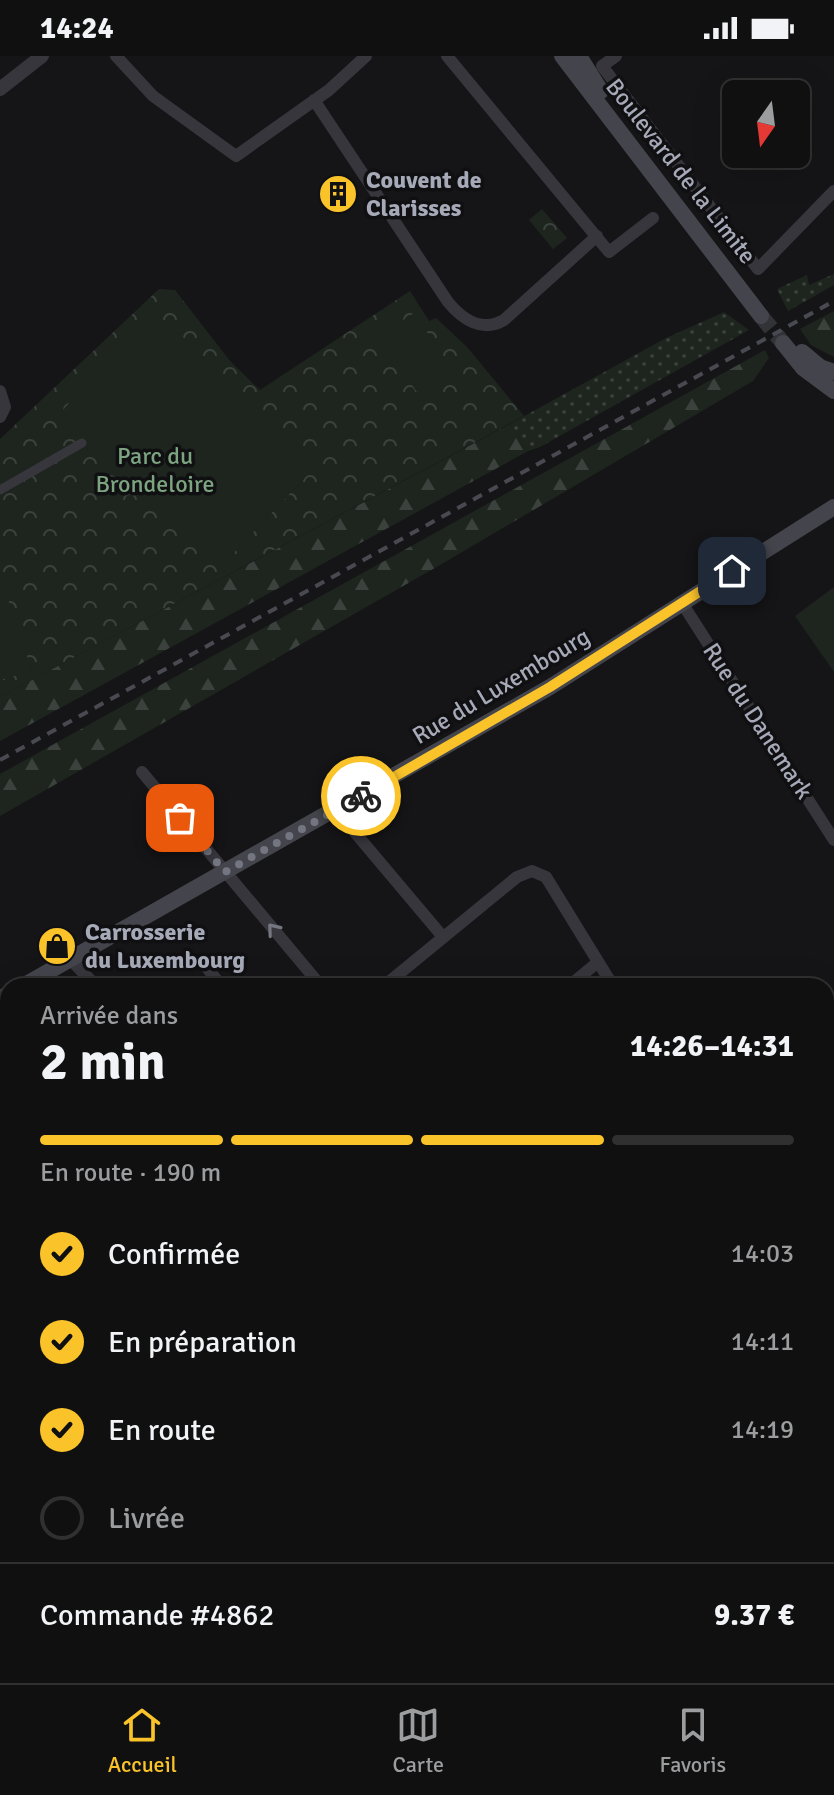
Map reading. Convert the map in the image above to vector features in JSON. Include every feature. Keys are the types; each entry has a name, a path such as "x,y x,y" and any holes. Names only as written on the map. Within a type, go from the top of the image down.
{"main road":[{"name":"Boulevard de la Limite","path":"562,56 766,313 593,80 579,56"},
{"path":"834,372 813,363 787,340 803,368 834,391"},
{"name":"Rue du Luxembourg","path":"37,978 550,687 833,509"}],"street":[{"path":"0,89 42,56"},
{"path":"116,56 153,96 236,156 314,100 366,56"},
{"path":"447,56 609,252 653,218"},
{"path":"616,56 602,66 758,269 834,191"},
{"path":"314,100 448,302 469,321 491,326 504,320 597,236"},
{"path":"0,391 2,412"},
{"path":"0,490 82,443"},
{"name":"Rue du Danemark","path":"682,603 834,840"},
{"path":"142,772 314,978"},
{"path":"336,810 443,937"},
{"path":"394,978 517,877 532,871 546,877 608,978"},
{"path":"70,959 88,978"},
{"path":"579,978 598,962"},
{"path":"206,967 215,978"}],"green space":[{"path":"542,209 567,238 553,249 529,220"},
{"path":"834,274 834,285 788,311 777,289 807,275 809,285"},
{"name":"Parc du Brondeloire","path":"159,289 175,290 230,361 260,390 410,291 429,321 436,318 467,347 524,416 0,697 0,439"},
{"path":"153,311 318,464 224,563 62,411"},
{"path":"834,311 834,357 811,345 800,329"},
{"path":"724,312 749,330 540,447 528,451 510,424 666,338"},
{"path":"414,313 458,378 423,401 379,336"},
{"path":"765,350 769,358 753,381 440,565 0,816 0,774"},
{"path":"510,424 528,451 0,741 0,697"},
{"path":"0,575 32,671 0,680"},
{"path":"834,587 834,672 795,616"}],"tunnel":[{"path":"761,316 783,343"}],"railway":[{"path":"0,760 834,301"}],"way so far":[{"path":"180,818 225,872 361,796"}],"place":[{"name":"Couvent de Clarisses","path":"338,194"},
{"name":"Carrosserie du Luxembourg","path":"57,946"}],"route":[{"path":"361,796 550,687 732,571"}]}
